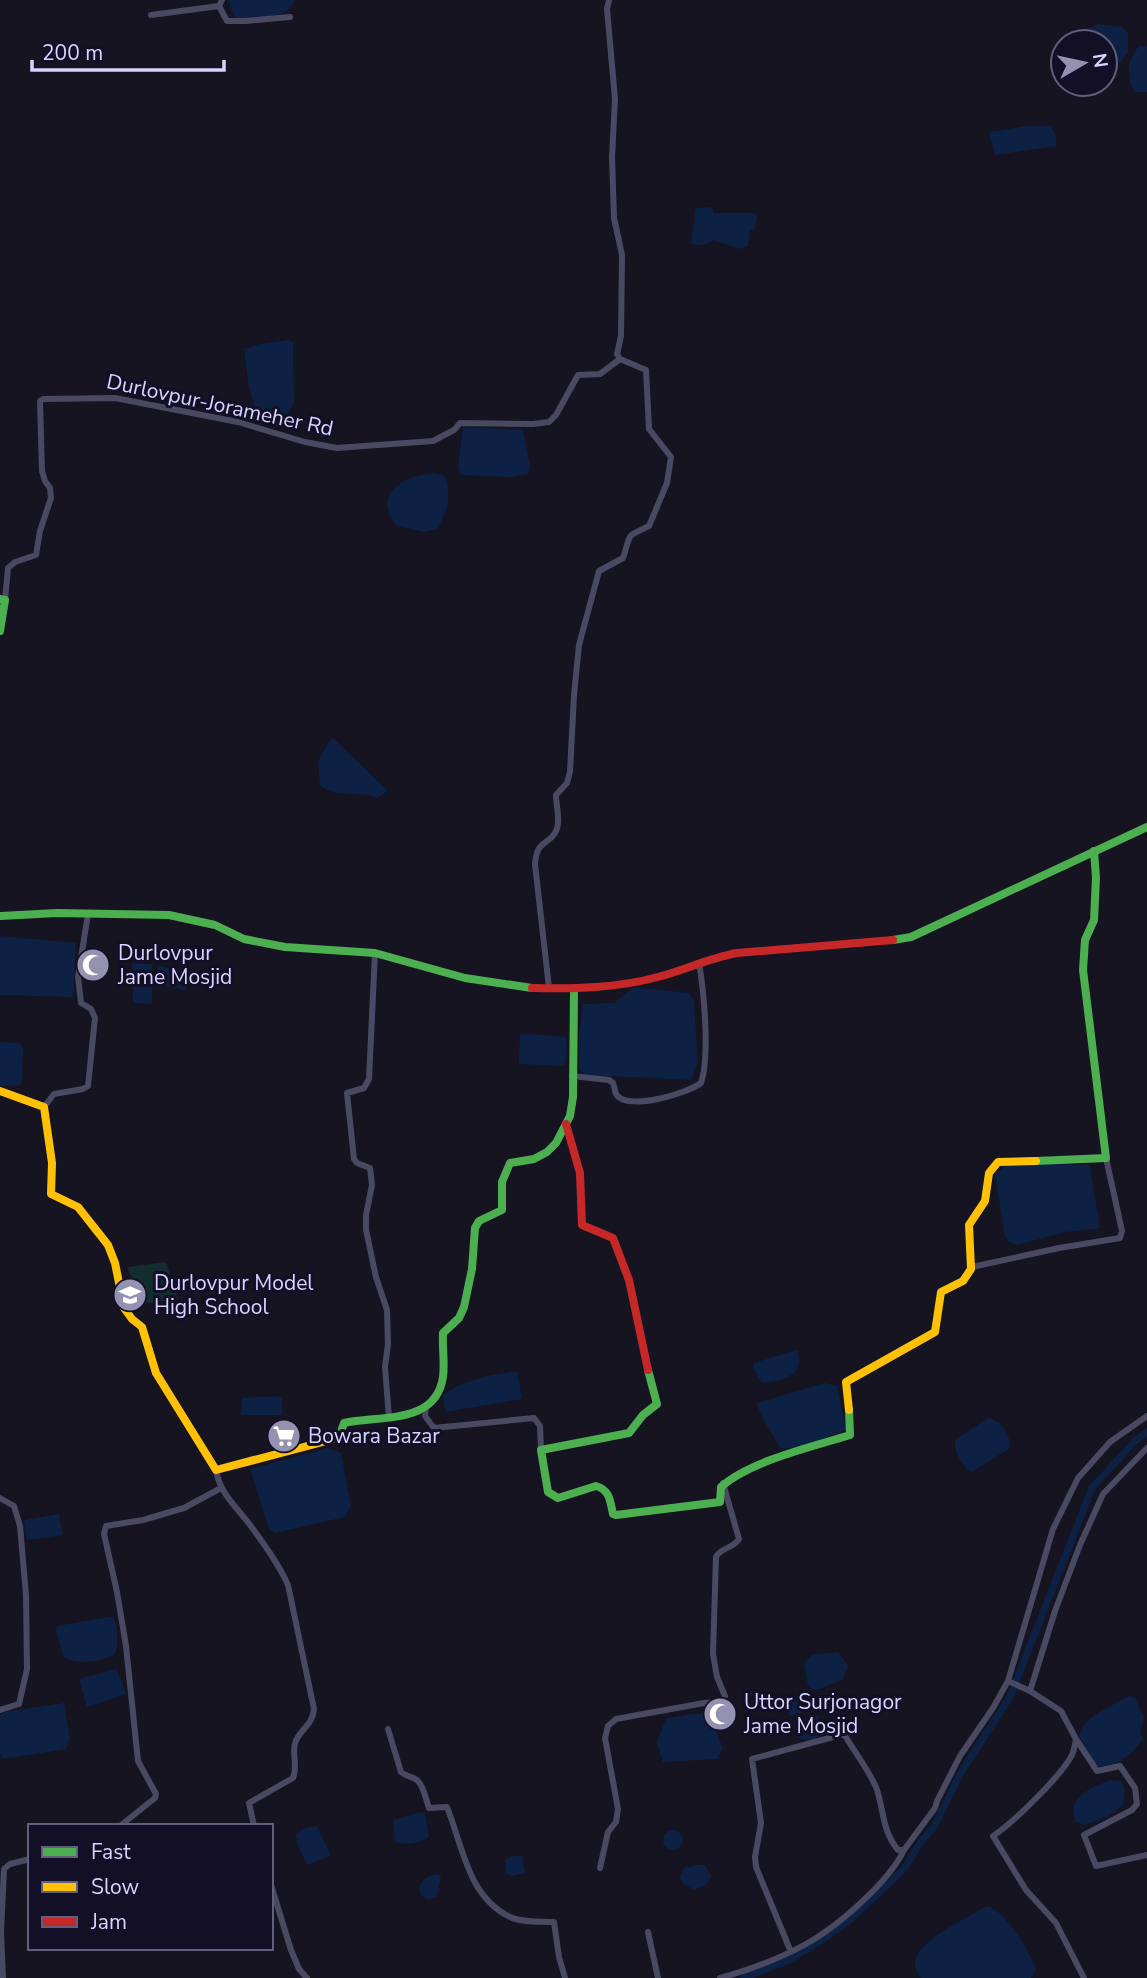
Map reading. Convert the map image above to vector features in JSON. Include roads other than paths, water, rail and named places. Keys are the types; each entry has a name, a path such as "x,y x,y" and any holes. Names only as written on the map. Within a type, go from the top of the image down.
{"street":[{"path":"549,988 535,864 538,848 557,830 556,795 567,783 570,772 579,645 599,571 623,558 629,536 649,526 667,483 671,454 648,424 646,370 620,359 617,354 621,336 622,255 614,218 612,157 615,99 607,9 609,0"},
{"path":"151,15 221,3 227,21 290,17"},
{"name":"Durlovpur-Jorameher Rd","path":"2,599 8,568 15,562 36,555 51,498 41,465 40,401 43,399 115,398 238,422 337,448 396,446 433,441 460,424 549,422 556,415 578,375 600,374 620,359"},
{"path":"0,631 2,599"},
{"path":"0,916 57,912 169,915 215,925 244,939 285,947 375,953 465,978 526,988 574,989 658,977 737,953 876,943 911,937 1147,827"},
{"path":"972,1267 1120,1238 1122,1231 1106,1158 1083,970 1085,940 1094,920 1094,850"},
{"path":"88,914 78,987 81,1003 91,1009 94,1018 88,1086 83,1090 54,1094 44,1107 52,1163 51,1194 78,1207 108,1245 116,1263 124,1308 142,1327 156,1373 216,1470 221,1488 279,1566 288,1585 314,1709 313,1718 296,1739 293,1778 249,1803 254,1824"},
{"path":"375,953 369,1079 364,1088 348,1093 347,1104 354,1159 370,1168 373,1176 366,1230 376,1277 387,1310 388,1343 385,1367 390,1418"},
{"path":"572,1076 609,1080 619,1097 638,1102 684,1092 701,1083 704,1074 704,1017 699,963"},
{"path":"216,1470 313,1443 336,1440 344,1423 390,1418 421,1411 436,1398 441,1385 443,1333 459,1318 470,1287 475,1228 479,1221 502,1210 502,1182 510,1164 534,1159 547,1152 556,1143 573,1106 574,989"},
{"path":"0,1091 8,1091 44,1107"},
{"path":"541,1450 629,1433 642,1415 657,1404 646,1365 629,1280 613,1238 609,1234 590,1230 582,1225 579,1156 566,1124"},
{"path":"723,1483 778,1458 850,1435 846,1382 934,1332 938,1323 937,1306 941,1292 969,1276 972,1267 969,1223 986,1200 992,1165 1106,1158"},
{"path":"426,1407 425,1416 434,1428 534,1418 539,1421 540,1426 546,1485 553,1496 558,1498 596,1486 602,1487 608,1492 613,1514 616,1515 719,1502 723,1483"},
{"path":"720,1978 745,1971 809,1943 867,1896 897,1864 935,1808 960,1756 1008,1681 1053,1529 1077,1478 1110,1442 1147,1416"},
{"path":"1030,1691 1059,1600 1103,1494 1147,1448"},
{"path":"600,1868 608,1832 616,1822 618,1809 605,1738 608,1726 616,1719 723,1702 725,1696 717,1677 713,1654 716,1555 736,1544 739,1539 723,1483"},
{"path":"122,1824 155,1798 156,1794 138,1761 126,1646 104,1534 106,1526 143,1520 184,1508 221,1488"},
{"path":"0,1498 14,1506 20,1526 26,1595 27,1669 19,1704 0,1710"},
{"path":"1008,1681 1030,1691 1061,1711 1097,1771 1119,1766 1135,1788 1137,1804 1132,1810 1084,1835 1096,1866 1147,1855"},
{"path":"388,1729 401,1772 417,1780 429,1808 447,1807 470,1876 483,1898 512,1918 554,1922 565,1978"},
{"path":"791,1952 756,1867 755,1857 761,1823 752,1759 844,1734 876,1787 881,1818 894,1846 898,1850 904,1850"},
{"path":"1076,1739 1073,1754 1060,1772 1007,1826 993,1836 1026,1890 1056,1923 1084,1978"},
{"path":"3,1978 1,1932 4,1869 10,1864 28,1860"},
{"path":"273,1892 291,1950 299,1969 307,1978"},
{"path":"648,1932 658,1978"}],"water":[{"path":"229,0 295,0 291,7 278,15 237,19"},
{"path":"1098,24 1122,27 1128,33 1128,53 1119,63 1119,28 1090,28"},
{"path":"1139,46 1147,46 1147,92 1134,92 1130,79 1130,62"},
{"path":"1028,126 1051,126 1056,136 1056,146 995,155 989,132"},
{"path":"712,207 714,213 755,213 755,228 750,231 748,246 739,249 714,240 697,245 691,243 696,208"},
{"path":"288,340 293,342 294,402 287,414 274,418 255,407 249,388 244,349"},
{"path":"463,427 523,430 530,467 528,474 512,477 461,475 458,467"},
{"path":"436,473 444,476 448,490 446,510 437,529 424,532 397,526 389,514 389,495 395,488 414,477"},
{"path":"332,737 388,791 377,798 334,792 320,785 318,761"},
{"path":"0,936 76,943 73,997 0,995"},
{"path":"132,964 152,964 152,1004 133,1003"},
{"path":"158,966 187,972 185,990 156,984"},
{"path":"634,987 689,993 694,1000 698,1063 691,1080 586,1075 579,1070 579,1034 583,1004 614,1003"},
{"path":"520,1033 565,1037 567,1051 564,1066 519,1064"},
{"path":"0,1042 20,1043 23,1048 22,1082 19,1086 0,1086"},
{"path":"1036,1163 1090,1167 1100,1228 1066,1232 1021,1244 1014,1244 1005,1237 995,1174 1007,1165"},
{"path":"797,1350 798,1366 791,1376 762,1383 753,1368 754,1363"},
{"path":"517,1371 522,1399 445,1412 443,1395 460,1385 478,1378"},
{"path":"825,1383 837,1386 846,1430 805,1445 780,1448 757,1403"},
{"path":"278,1396 282,1399 282,1415 241,1415 242,1398"},
{"path":"988,1418 1005,1429 1010,1448 972,1472 959,1459 955,1440"},
{"path":"328,1448 341,1453 351,1506 345,1517 275,1533 269,1529 250,1469"},
{"path":"59,1514 63,1535 27,1540 24,1520"},
{"path":"113,1617 117,1630 115,1654 89,1662 74,1661 63,1656 57,1626"},
{"path":"838,1652 848,1666 843,1679 820,1689 808,1686 804,1663 812,1655"},
{"path":"116,1669 126,1694 87,1707 79,1679"},
{"path":"798,1695 805,1697 804,1709 800,1714 789,1716 786,1704"},
{"path":"1129,1696 1135,1698 1144,1717 1140,1731 1143,1739 1117,1763 1096,1766 1079,1735 1082,1728 1100,1712"},
{"path":"64,1703 70,1739 66,1749 3,1759 0,1753 0,1715 4,1712"},
{"path":"708,1714 710,1728 716,1731 723,1748 717,1759 663,1762 657,1742 666,1718"},
{"path":"817,1715 823,1729 821,1735 812,1740 800,1739 796,1734 798,1724"},
{"path":"1112,1780 1121,1781 1125,1790 1123,1806 1106,1817 1084,1825 1076,1822 1074,1806 1078,1799 1089,1789"},
{"path":"425,1813 429,1837 412,1843 395,1842 393,1820"},
{"path":"317,1826 330,1854 307,1865 297,1844 296,1834 305,1828"},
{"path":"669,1830 677,1830 683,1840 677,1850 669,1850 663,1844 663,1836"},
{"path":"522,1855 525,1873 511,1876 506,1873 505,1860"},
{"path":"705,1865 711,1876 707,1884 694,1890 682,1883 680,1877 684,1868"},
{"path":"437,1874 441,1876 437,1896 429,1900 420,1893 420,1885 426,1878"},
{"path":"987,1906 1009,1923 1023,1943 1036,1969 1031,1978 921,1978 915,1963 917,1955 924,1947 945,1930"}],"waterway":[{"path":"744,1978 789,1960 822,1940 850,1920 904,1869 922,1840 934,1827 960,1774 1010,1697 1092,1488 1135,1441 1147,1432"}],"place":[{"name":"Durlovpur Jame Mosjid","path":"93,965"},
{"name":"Durlovpur Model High School","path":"130,1295"},
{"name":"Bowara Bazar","path":"284,1436"},
{"name":"Uttor Surjonagor Jame Mosjid","path":"720,1714"}]}
